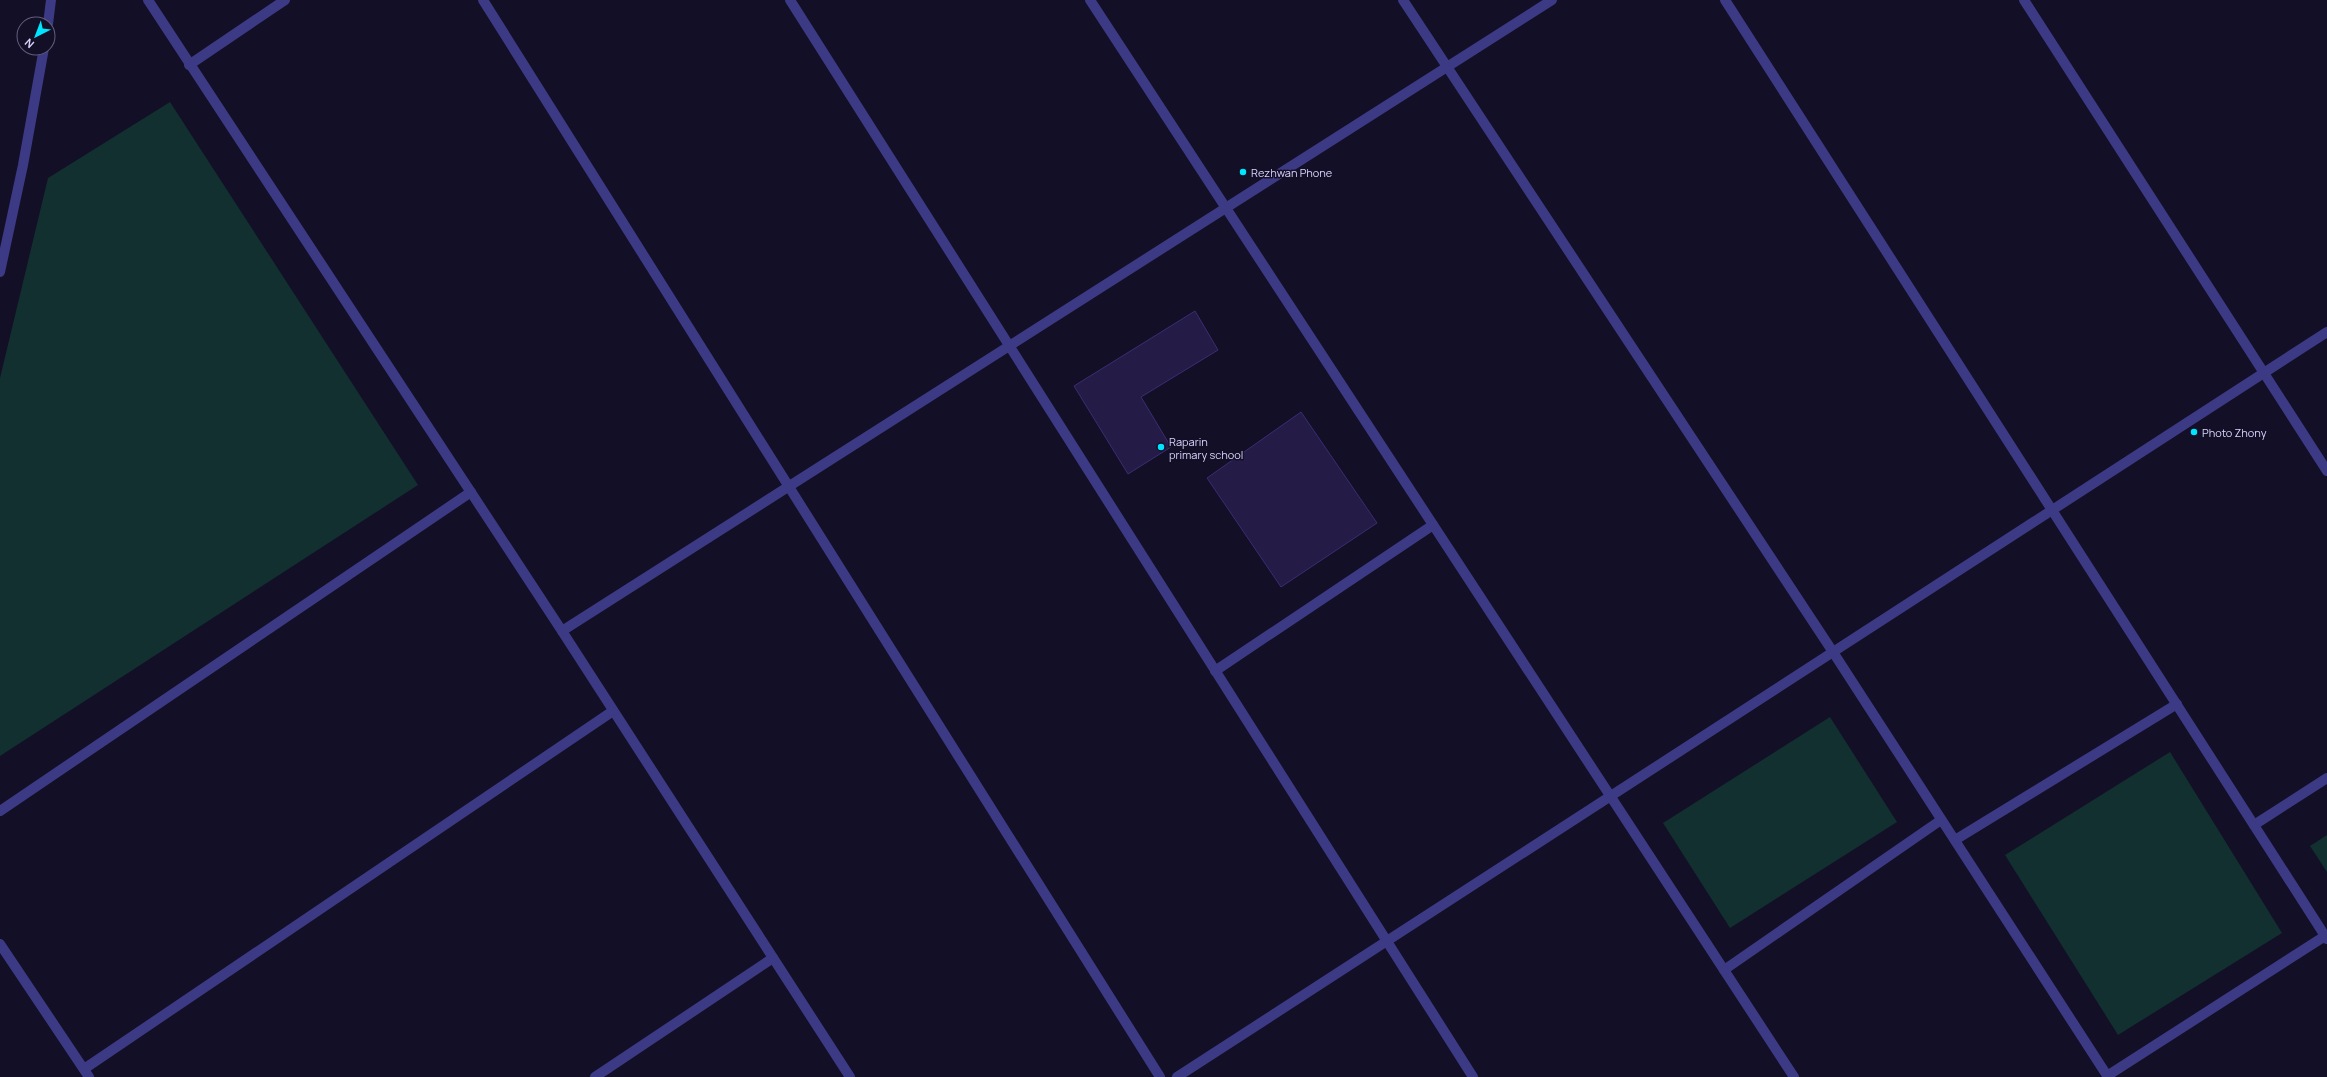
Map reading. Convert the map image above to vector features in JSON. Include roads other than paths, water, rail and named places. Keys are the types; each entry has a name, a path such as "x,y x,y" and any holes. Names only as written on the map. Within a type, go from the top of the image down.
{"street":[{"path":"49,16 51,0"},
{"path":"148,0 189,65 562,631 850,1077"},
{"path":"189,65 285,0"},
{"path":"483,0 1160,1077"},
{"path":"790,0 1473,1077"},
{"path":"1090,0 1794,1077"},
{"path":"1403,0 1833,652 2108,1076 2326,937 1724,0"},
{"path":"562,631 1552,0"},
{"path":"2024,0 2327,471"},
{"path":"0,272 23,165 43,56"},
{"path":"1177,1077 2327,332"},
{"path":"0,811 471,492"},
{"path":"1216,671 1432,525"},
{"path":"1955,840 2177,704"},
{"path":"0,944 87,1073 613,711"},
{"path":"2254,825 2327,778"},
{"path":"1724,970 1941,820"},
{"path":"595,1077 773,958"}],"place":[{"name":"Rezhwan Phone","path":"1243,172"},
{"name":"Photo Zhony","path":"2194,432"},
{"name":"Raparin primary school","path":"1161,447"}]}
